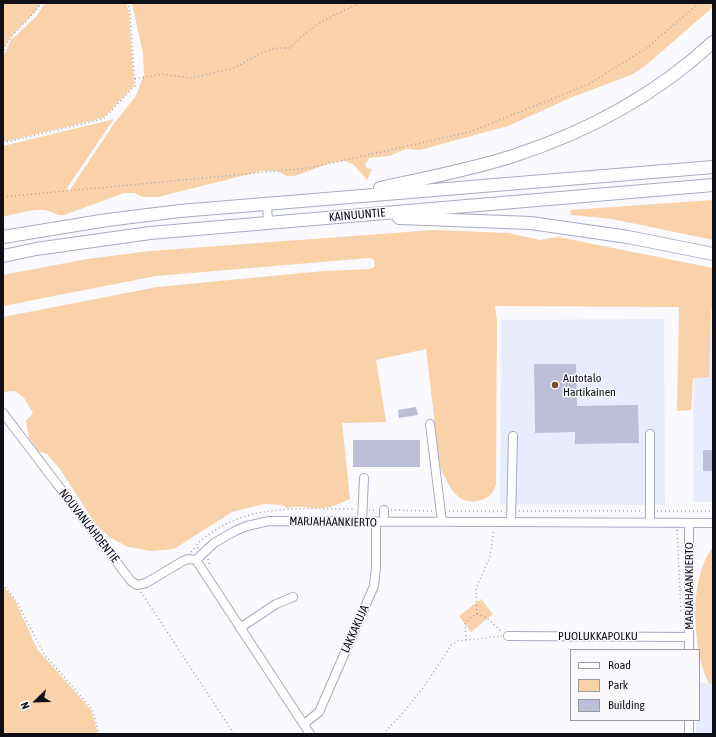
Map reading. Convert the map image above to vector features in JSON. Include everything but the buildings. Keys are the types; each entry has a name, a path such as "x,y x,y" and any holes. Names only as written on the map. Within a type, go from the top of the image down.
{"highway":[{"path":"340,197 453,172 514,156 570,134 607,117 653,91 713,42"},
{"name":"KAINUUNTIE","path":"3,237 107,220 180,211 713,167"},
{"name":"KAINUUNTIE","path":"3,256 36,249 150,233 713,185"},
{"path":"336,216 483,220 531,223 628,237 713,254"}],"street":[{"path":"267,204 268,223"},
{"name":"NOUVANLAHDENTIE","path":"3,413 131,581 137,585"},
{"path":"430,424 442,522"},
{"path":"650,434 650,522"},
{"path":"511,521 513,511 513,436"},
{"path":"362,522 364,478"},
{"name":"LAKKAKUJA","path":"304,724 318,712 374,586 380,522 384,510"},
{"name":"MARJAHAANKIERTO","path":"196,560 225,536 242,528 257,523 285,520 362,522 511,521 713,523"},
{"name":"MARJAHAANKIERTO","path":"688,523 689,649"},
{"path":"137,585 146,582 183,561 188,559 196,560 310,734"},
{"path":"240,628 276,604 293,597"},
{"name":"PUOLUKKAPOLKU","path":"508,636 689,637"},
{"path":"689,721 689,734"}],"path":[{"path":"3,54 6,43 19,27 34,15 42,3"},
{"path":"3,143 103,119 135,86 128,3"},
{"path":"135,79 162,74 191,78 234,68 263,52 277,48 290,48 300,37 314,26 360,3"},
{"path":"3,197 310,168 470,132 589,84 648,47 699,3"},
{"path":"210,573 209,560 196,546 198,543 222,525 249,514 274,510 713,511"},
{"path":"677,512 676,523 680,563 681,615"},
{"path":"477,614 476,589 490,556 494,537 493,521"},
{"path":"3,584 17,602 44,654 92,709 99,734"},
{"path":"137,585 234,734"},
{"path":"466,640 465,624 471,617 477,614 486,617 508,636"},
{"path":"383,734 403,713 426,684 450,645 466,640 508,636"}],"shaded area":[{"path":"694,308 713,308 713,502 693,502"},
{"path":"664,319 665,505 500,504 501,320"},
{"path":"700,683 713,683 713,734 696,734 696,721 700,721"}],"green space":[{"path":"3,3 41,3 11,37 3,50"},
{"path":"45,3 126,3 129,14 134,86 103,118 3,142 3,58 11,40 36,17"},
{"path":"132,3 713,3 713,7 645,66 631,75 570,98 508,126 420,150 406,149 389,156 369,158 365,165 367,168 372,169 367,180 353,164 344,161 330,163 295,176 287,176 277,171 262,171 158,197 143,197 134,193 124,193 64,215 59,215 45,210 35,210 3,217 3,146 114,119 67,188 69,191 115,122 136,96 144,74 143,54"},
{"path":"713,200 713,240 612,219 571,215 570,210"},
{"path":"434,230 508,233 540,240 558,237 713,268 713,310 711,310 709,377 693,378 691,410 677,411 679,307 495,306 497,321 496,485 492,493 484,499 473,502 460,498 450,487 440,467 426,349 376,360 386,422 342,423 350,499 334,506 324,508 287,508 283,505 264,504 232,512 174,549 152,551 128,547 111,538 96,525 60,469 47,454 38,451 29,438 26,421 33,413 24,398 15,391 3,392 3,317 157,287 324,271 370,269 374,267 375,263 373,259 369,258 156,276 3,306 3,275 87,259 150,251"},
{"path":"713,547 713,684 709,684 703,670 696,634 696,595 699,577 705,560"},
{"path":"3,586 16,602 37,649 91,710 98,734 3,734"},
{"path":"481,599 493,614 471,632 459,616"}],"place":[{"name":"Autotalo Hartikainen","path":"555,385"}]}
